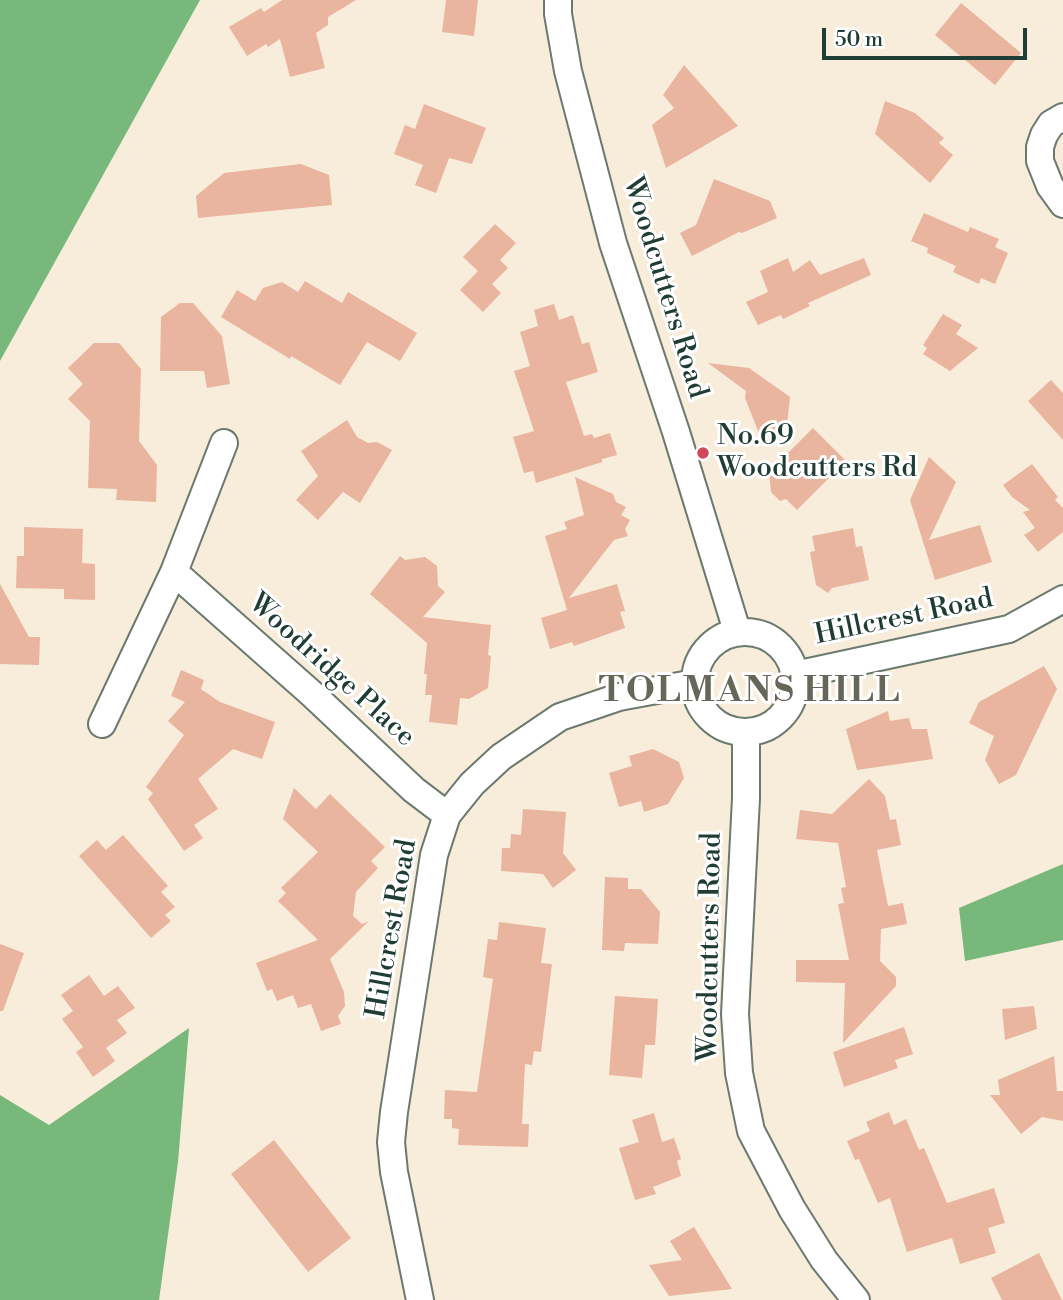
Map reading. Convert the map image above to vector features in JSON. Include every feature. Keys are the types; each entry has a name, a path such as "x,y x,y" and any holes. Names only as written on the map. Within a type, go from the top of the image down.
{"street":[{"name":"Woodcutters Road","path":"558,0 568,71 613,243 676,432 737,631"},
{"path":"1063,117 1051,124 1044,135 1040,147 1040,161 1050,186 1063,204"},
{"path":"102,724 174,572 224,443"},
{"name":"Woodridge Place","path":"174,572 312,694 414,790 447,815"},
{"name":"Hillcrest Road","path":"795,675 1009,629 1063,599"},
{"path":"737,631 755,633 775,642 790,660 795,675 794,691 788,707 777,720 763,728 746,732 731,730 711,718 698,698 695,683 697,668 703,655 713,644 737,631"},
{"name":"Hillcrest Road","path":"420,1300 394,1172 391,1142 434,855 447,815 472,784 501,757 560,717 619,697 695,683"},
{"name":"Woodcutters Road","path":"746,732 746,798 735,1014 738,1073 751,1131 792,1209 824,1260 856,1300"}],"green space":[{"path":"0,0 200,0 0,361"},
{"path":"1063,864 1063,940 965,961 959,908"},
{"path":"189,1028 178,1162 159,1300 0,1300 0,1095 49,1125"}],"building":[{"path":"282,0 356,0 328,17 328,25 316,33 325,68 290,77 280,39 247,56 229,27 261,8 264,12"},
{"path":"446,0 478,0 474,36 442,32"},
{"path":"961,3 1021,53 995,85 935,35"},
{"path":"684,65 738,126 666,168 652,125 674,108 663,95"},
{"path":"885,101 915,113 944,138 939,143 953,155 930,183 875,134"},
{"path":"424,104 486,128 472,164 449,158 436,193 415,185 423,165 394,154 405,125 415,129"},
{"path":"301,164 329,175 332,205 198,218 196,196 224,173"},
{"path":"714,179 770,201 777,218 739,232 692,256 680,233 696,225"},
{"path":"924,213 968,232 970,227 999,239 995,247 1008,253 995,284 981,278 979,284 953,272 956,266 927,253 928,248 911,241"},
{"path":"495,224 516,243 500,260 508,268 492,284 501,293 483,312 460,290 478,271 463,257"},
{"path":"788,258 793,272 810,260 820,275 864,258 871,275 808,303 810,306 783,319 781,315 758,325 746,302 768,292 760,271"},
{"path":"305,281 342,303 348,292 417,333 400,361 367,342 340,385 291,356 290,359 221,317 237,290 255,301 263,288 282,282 298,292"},
{"path":"180,303 193,303 222,336 230,384 207,388 204,371 160,371 161,317"},
{"path":"554,304 559,320 573,315 582,344 589,342 598,372 566,382 584,436 592,434 594,438 610,433 617,455 536,483 533,471 524,473 513,437 534,431 514,371 530,366 520,332 538,326 534,310"},
{"path":"943,314 962,325 956,334 978,348 950,371 923,354 927,348 923,345"},
{"path":"94,343 119,343 141,369 139,441 157,465 156,502 116,500 117,489 88,488 90,421 68,399 83,384 68,368"},
{"path":"708,363 749,368 790,397 787,425 760,436 745,398 746,391"},
{"path":"1051,380 1063,393 1063,440 1028,401"},
{"path":"347,420 357,437 368,443 377,442 392,450 360,503 343,492 318,520 296,500 318,476 301,451"},
{"path":"813,428 846,461 797,510 786,499 780,501 771,492 769,472"},
{"path":"929,457 956,482 929,540 980,525 992,562 935,580 910,500"},
{"path":"1032,464 1058,497 1055,500 1063,508 1063,532 1038,552 1024,535 1035,528 1023,512 1030,510 1012,497 1003,485"},
{"path":"575,477 613,494 616,502 626,507 621,515 630,520 625,529 628,536 614,540 569,598 617,584 625,611 620,612 625,628 574,646 572,642 550,649 541,618 567,610 545,536 567,529 564,522 584,515"},
{"path":"24,527 83,529 82,563 95,564 95,600 64,599 64,589 16,588 17,556 24,556"},
{"path":"853,528 856,547 862,546 869,580 832,588 828,593 816,585 810,552 815,551 812,536"},
{"path":"400,556 405,560 425,557 437,566 438,586 445,592 423,617 491,625 488,688 469,699 460,698 457,725 429,722 432,695 425,695 427,674 424,674 427,643 370,594"},
{"path":"0,584 29,637 40,637 39,665 0,664"},
{"path":"1044,666 1057,689 1016,775 999,784 985,760 994,736 969,723 979,702"},
{"path":"181,670 204,680 201,689 220,702 275,722 262,759 233,749 198,779 218,809 194,825 203,838 184,851 148,799 153,793 146,787 184,735 168,721 185,702 171,696"},
{"path":"888,711 890,721 909,718 912,729 927,729 933,759 857,770 846,729"},
{"path":"653,749 679,762 684,778 668,804 644,812 641,801 619,807 609,773 632,766 629,756"},
{"path":"869,779 885,796 890,820 896,819 901,845 877,850 888,906 903,903 907,924 881,929 880,961 896,977 896,986 843,1043 845,983 796,982 796,960 849,960 838,904 844,903 841,888 846,887 838,843 796,839 800,810 832,814"},
{"path":"294,788 316,809 330,794 385,847 371,861 378,868 356,892 353,916 362,924 369,921 330,959 344,992 345,1006 338,1016 341,1024 321,1031 311,1004 298,1008 293,995 277,1001 272,989 267,991 256,963 318,940 278,901 286,893 281,888 318,852 283,819"},
{"path":"523,809 566,812 563,853 576,870 553,888 543,874 501,871 502,848 510,848 511,834 521,835"},
{"path":"123,835 168,886 161,892 175,907 165,915 171,921 151,938 79,856 97,840 106,850"},
{"path":"605,877 628,878 628,889 641,889 660,912 658,944 625,943 624,951 602,950"},
{"path":"499,922 546,928 541,963 552,964 541,1052 534,1051 532,1065 525,1064 522,1124 529,1124 528,1147 458,1145 459,1129 452,1128 452,1119 444,1119 445,1090 477,1092 493,979 483,977 488,939 497,940"},
{"path":"0,944 24,953 3,1011 0,1011"},
{"path":"89,975 104,996 118,986 135,1008 117,1020 127,1033 106,1048 115,1061 93,1077 76,1052 83,1047 62,1019 73,1011 61,995"},
{"path":"615,996 658,999 655,1045 645,1045 642,1078 609,1075"},
{"path":"1034,1006 1037,1029 1005,1040 1002,1009"},
{"path":"904,1027 913,1054 895,1060 898,1068 844,1087 833,1052"},
{"path":"1054,1056 1057,1091 1063,1091 1063,1121 1042,1117 1021,1134 990,1095 1000,1095 998,1080"},
{"path":"889,1112 894,1125 906,1119 919,1150 924,1148 947,1203 994,1188 1005,1223 988,1228 996,1253 960,1264 952,1238 907,1252 890,1198 878,1203 859,1159 855,1160 847,1141 870,1131 866,1122"},
{"path":"654,1113 662,1142 674,1138 681,1159 677,1161 681,1176 653,1187 656,1194 635,1200 619,1148 639,1142 632,1120"},
{"path":"274,1140 351,1238 308,1272 231,1174"},
{"path":"694,1227 732,1289 669,1296 649,1265 682,1260 670,1241"},
{"path":"1039,1253 1062,1300 1002,1300 991,1278"}],"place":[{"name":"No.69 Woodcutters Rd","path":"703,453"}],"district":[{"name":"TOLMANS HILL","path":"750,693"}]}
